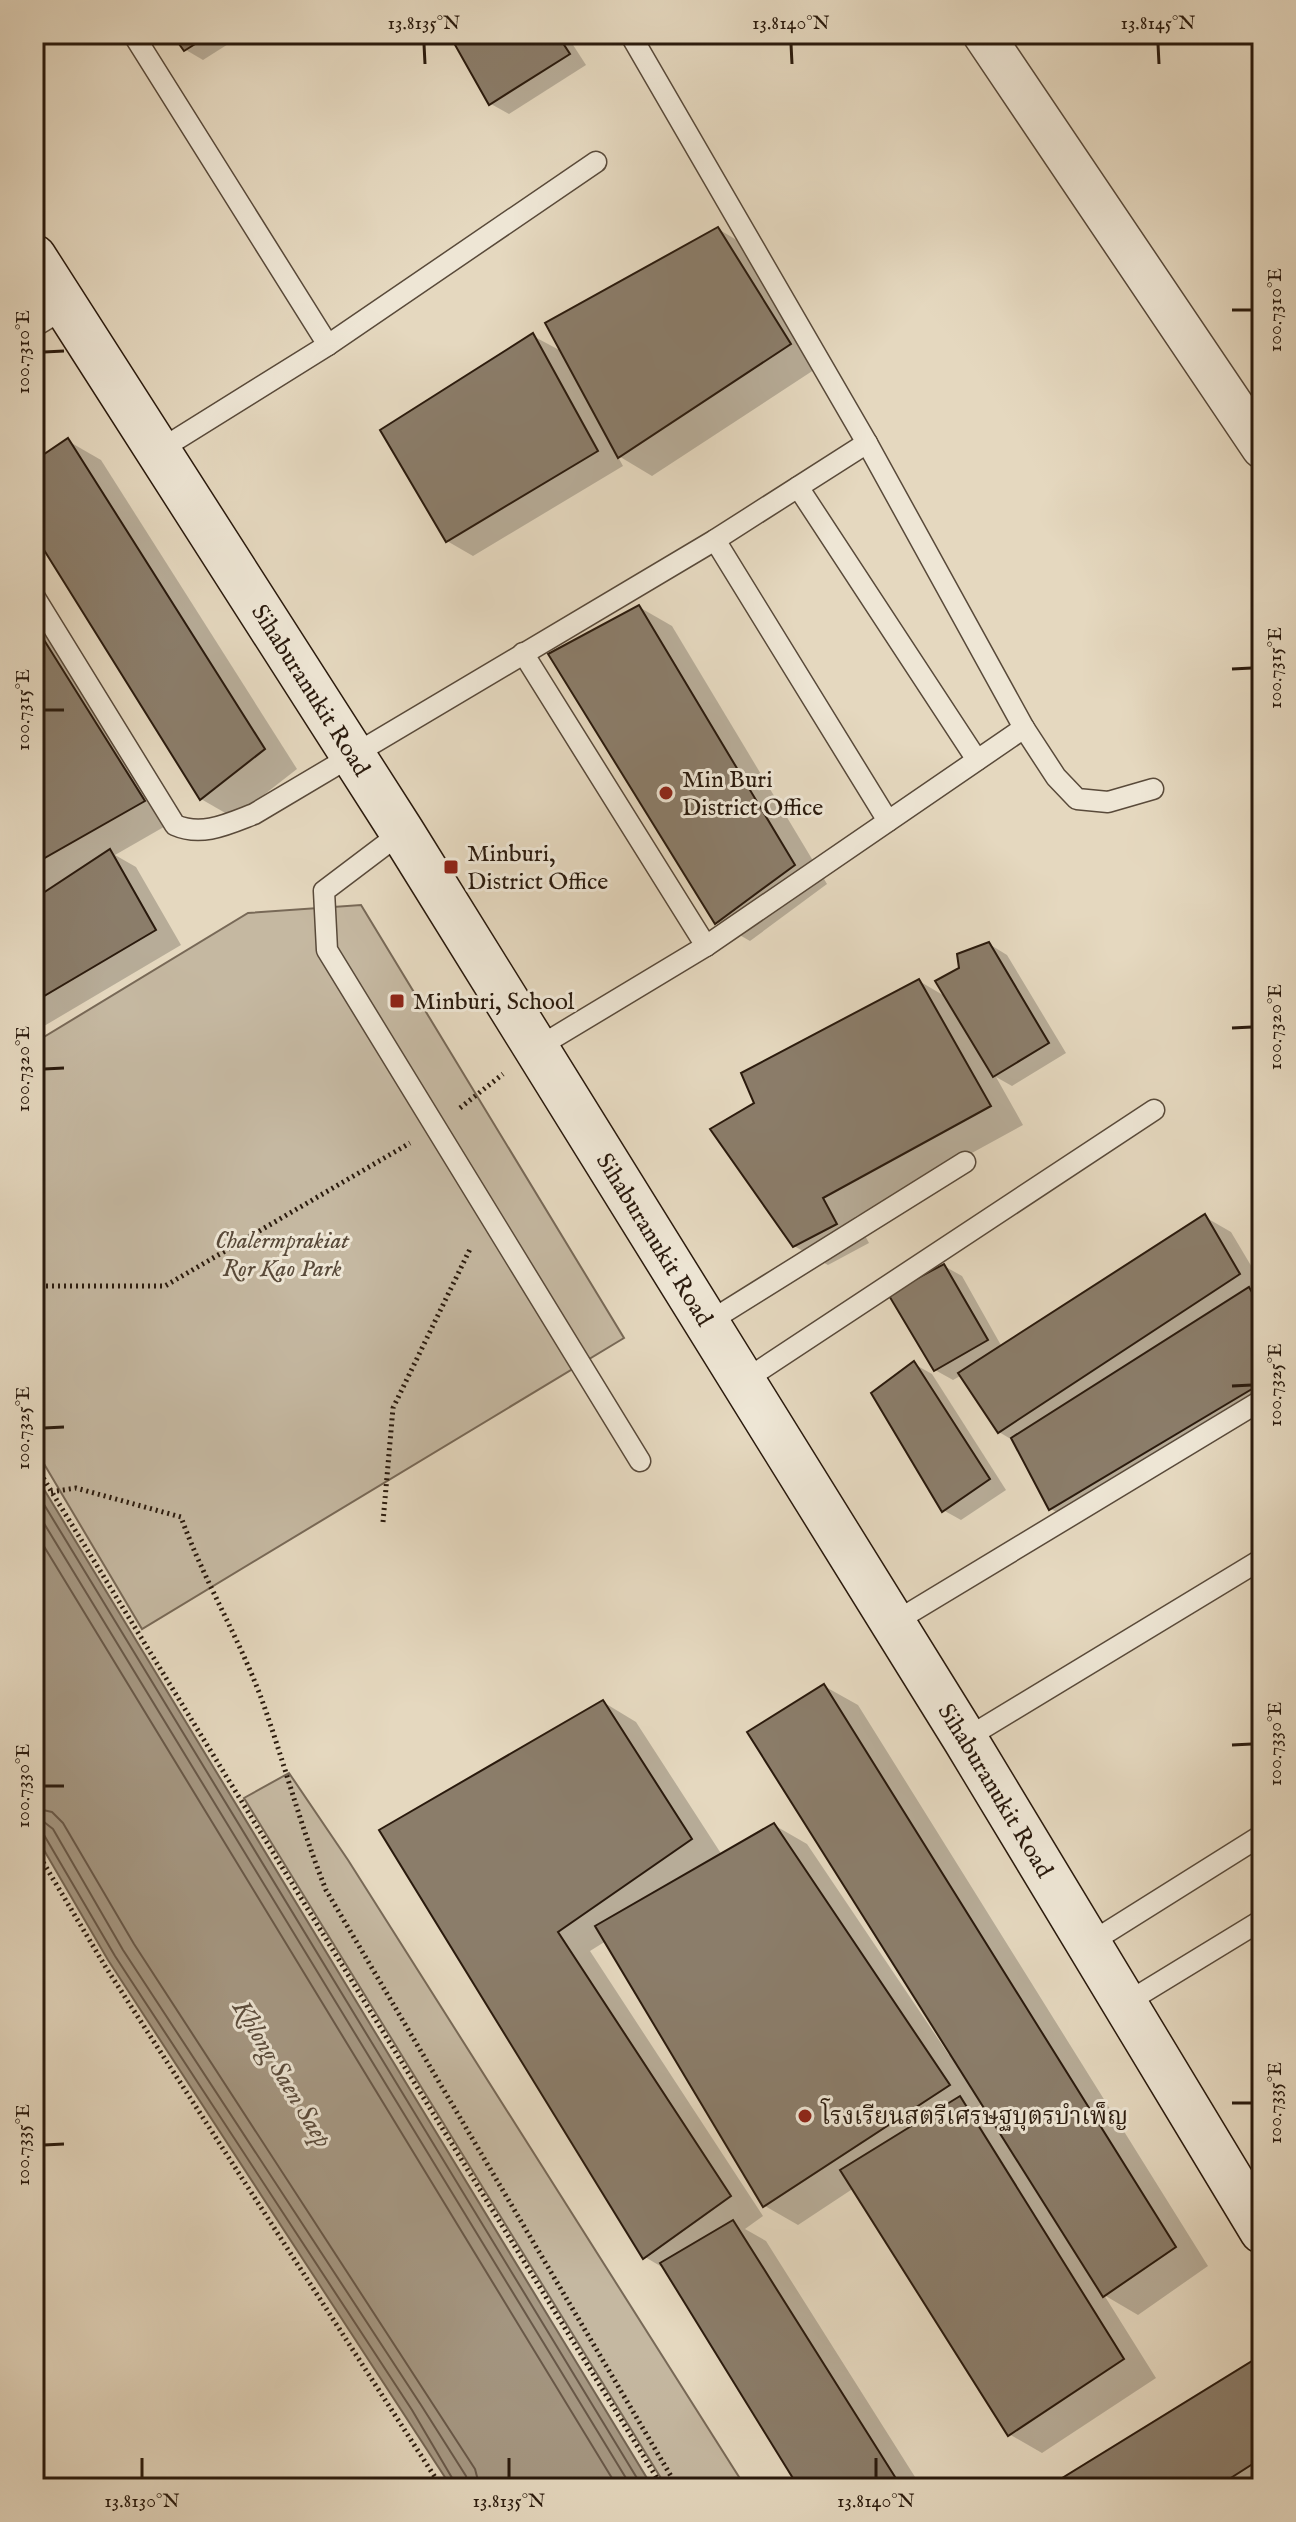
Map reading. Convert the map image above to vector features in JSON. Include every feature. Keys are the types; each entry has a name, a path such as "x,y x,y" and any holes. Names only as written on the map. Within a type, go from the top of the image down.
{"main road":[{"name":"Sihaburanukit Road","path":"34,257 46,307 158,451 402,832 965,1739 1262,2231"}],"street":[{"path":"983,34 1262,448"}],"lane":[{"path":"133,34 328,345"},
{"path":"630,34 867,443 1024,728 1056,777 1077,799 1108,802 1153,789"},
{"path":"158,451 328,345 596,162"},
{"path":"34,596 175,825 190,832 243,819 715,540 867,443"},
{"path":"798,487 977,760"},
{"path":"715,540 888,821"},
{"path":"523,653 706,946"},
{"path":"535,1049 706,946 1024,728"},
{"path":"402,832 324,891 327,950 640,1461"},
{"path":"742,1382 1154,1110"},
{"path":"707,1323 965,1162"},
{"path":"893,1623 1262,1400"},
{"path":"965,1739 1262,1559"},
{"path":"1090,1943 1262,1835"},
{"path":"1126,2003 1262,1920"}],"path":[{"path":"34,1286 165,1286 437,1126 535,1049"},
{"path":"383,1522 393,1408 489,1210"},
{"path":"34,1463 663,2488"},
{"path":"51,1492 76,1488 181,1517 199,1566 262,1701 298,1822 326,1890 678,2488"},
{"path":"34,1847 105,1966 442,2488"}],"green space":[{"name":"Chalermprakiat Ror Kao Park","path":"361,905 624,1338 142,1629 34,1447 34,1043 248,913"},
{"path":"289,1773 348,1860 746,2488 667,2488 244,1798"}],"water":[{"name":"Khlong Saen Saep","path":"34,1473 653,2488 452,2488 108,1960 34,1833"}],"building":[{"path":"172,34 211,34 184,51"},
{"path":"557,34 570,54 489,105 450,36"},
{"path":"718,227 791,344 618,458 545,323"},
{"path":"533,333 598,451 446,542 380,430"},
{"path":"68,438 265,749 200,800 34,534 34,461"},
{"path":"639,605 795,865 715,924 548,654"},
{"path":"34,624 145,801 34,864"},
{"path":"110,849 156,930 34,1002 34,899"},
{"path":"989,942 1049,1043 993,1077 935,981 959,968 957,954"},
{"path":"919,979 991,1106 823,1198 837,1224 793,1247 710,1129 754,1103 741,1073"},
{"path":"1205,1214 1240,1274 998,1433 958,1373"},
{"path":"944,1264 988,1340 934,1371 888,1294"},
{"path":"1249,1287 1262,1310 1262,1383 1049,1510 1011,1438"},
{"path":"914,1361 990,1479 942,1512 871,1393"},
{"path":"824,1684 1176,2247 1103,2297 747,1732"},
{"path":"603,1700 692,1839 558,1932 731,2196 643,2259 379,1830"},
{"path":"774,1823 950,2085 763,2207 595,1926"},
{"path":"960,2096 1124,2359 1008,2436 840,2170"},
{"path":"733,2220 902,2488 799,2488 660,2263"},
{"path":"1257,2358 1262,2367 1262,2458 1215,2488 1046,2488"}],"place":[{"name":"Min Buri District Office","path":"666,793"},
{"name":"Minburi, District Office","path":"451,867"},
{"name":"Minburi, School","path":"397,1001"},
{"name":"โรงเรียนสตรีเศรษฐบุตรบำเพ็ญ","path":"805,2116"}]}
